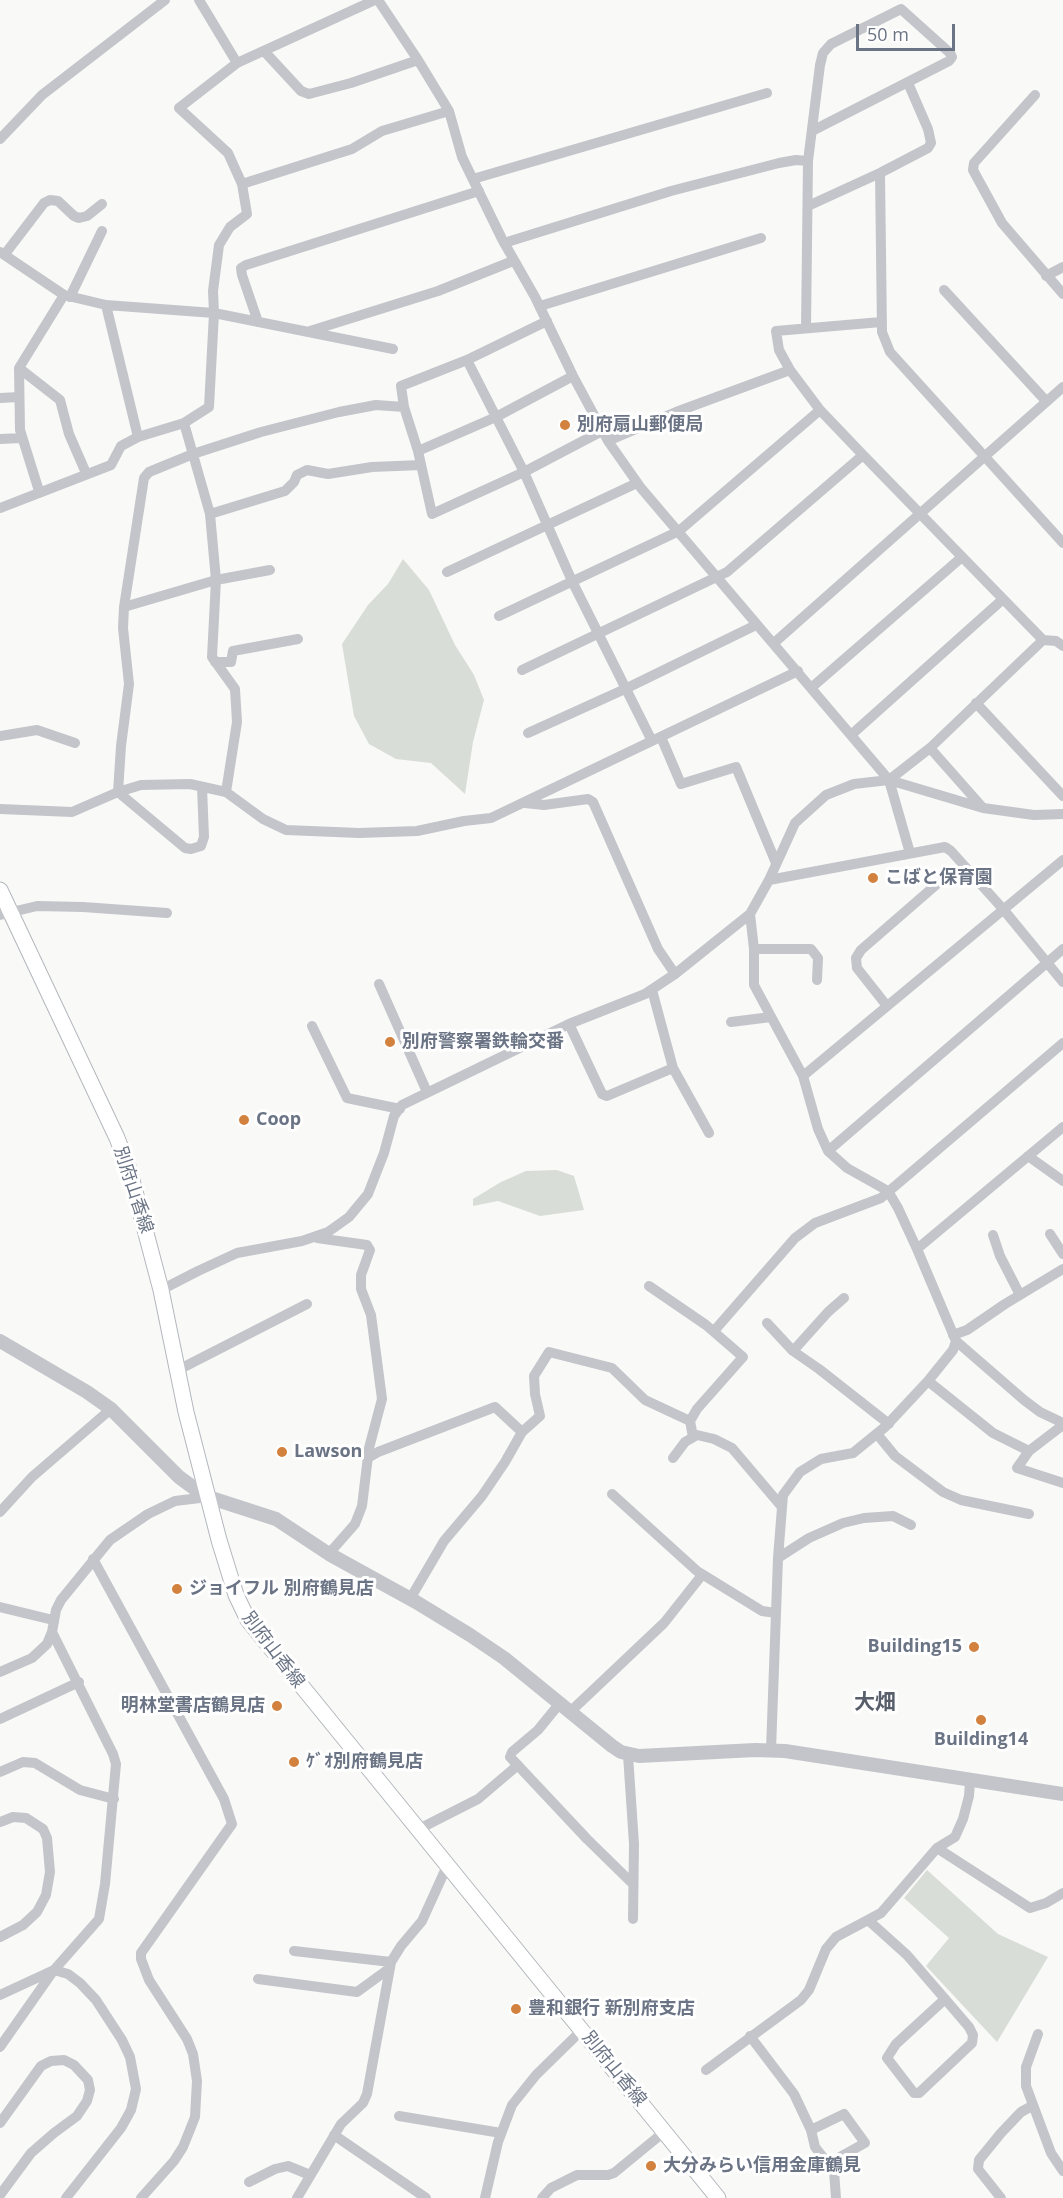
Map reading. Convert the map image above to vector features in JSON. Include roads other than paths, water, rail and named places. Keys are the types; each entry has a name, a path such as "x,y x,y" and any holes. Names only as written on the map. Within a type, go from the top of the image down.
{"main road":[{"name":"別府山香線","path":"0,891 5,914 127,1163 145,1223 188,1420 208,1497 231,1581 248,1620 718,2198"}],"street":[{"path":"0,139 42,95 165,0"},
{"path":"199,0 237,63"},
{"path":"0,508 111,465 121,446 138,436 184,423 209,407 213,291 219,245 230,227 247,214 242,184 228,153 179,108 237,63 377,0 449,111 462,157 513,261 540,306 605,436 637,483 889,780 910,853"},
{"path":"806,328 808,161 812,131 823,53 831,44 901,9 952,57 949,61 908,83 812,131"},
{"path":"264,51 301,91 309,94 351,83 418,60"},
{"path":"808,206 928,148 931,143 928,129 908,83"},
{"path":"473,179 767,93"},
{"path":"1035,95 974,163 973,170 1002,223 1063,294"},
{"path":"242,184 352,149 382,131 449,111"},
{"path":"504,243 670,191 779,163 796,160 808,161"},
{"path":"880,173 882,332 890,352 1063,543"},
{"path":"258,322 242,275 241,268 246,265 480,191"},
{"path":"102,204 87,216 79,218 58,201 44,203 3,253 67,296 106,306 214,313 393,349"},
{"path":"39,491 20,430 19,368 67,296 102,231"},
{"path":"540,306 761,238"},
{"path":"308,332 438,291 513,261"},
{"path":"1047,276 1063,267"},
{"path":"944,290 1046,401"},
{"path":"106,306 138,436"},
{"path":"547,321 467,360 401,386 404,407 418,452 432,514 605,436 790,370"},
{"path":"882,322 777,331 779,350 790,370 820,410 1002,600 1043,640 1061,641"},
{"path":"467,360 524,472 572,581 625,689 681,784 736,767 776,864"},
{"path":"19,368 60,400 69,434 86,473"},
{"path":"418,452 496,417 573,376"},
{"path":"774,643 1063,387"},
{"path":"0,398 19,397"},
{"path":"118,792 129,684 123,628 124,607 144,478 149,472 193,454 261,432 376,405 404,407"},
{"path":"499,616 679,531 820,410"},
{"path":"184,423 210,514 216,580 212,657 235,689 237,722 226,792"},
{"path":"0,439 22,438"},
{"path":"522,670 727,572 863,455"},
{"path":"210,514 285,491 297,475 307,470 328,474 372,467 421,465"},
{"path":"447,572 637,483"},
{"path":"812,688 963,557"},
{"path":"124,607 216,580 270,570"},
{"path":"851,735 1002,600"},
{"path":"528,733 756,625"},
{"path":"215,662 231,662 233,651 298,639"},
{"path":"889,780 930,748 1043,640"},
{"path":"0,809 72,812 118,792 141,785 190,784 226,792 263,819 286,830 359,833 417,831 491,818 798,671"},
{"path":"976,703 1063,796"},
{"path":"0,736 36,730 75,743"},
{"path":"930,748 982,808"},
{"path":"161,1290 237,1253 313,1237 328,1232 349,1218 368,1194 384,1153 394,1116 402,1105 569,1024 652,990 675,974 750,914 769,880 795,823 826,795 854,784 889,780 982,808 1034,814 1063,814"},
{"path":"118,792 185,848 191,849 201,846 204,837 202,787"},
{"path":"524,803 544,805 588,799 593,802 658,949 675,974"},
{"path":"769,880 945,847 1003,909 1063,982"},
{"path":"803,1076 1063,860"},
{"path":"887,1006 857,968 856,958 861,950 937,884 968,870"},
{"path":"5,914 37,906 167,913"},
{"path":"750,914 754,949 754,985 803,1076 818,1129 828,1151 847,1168 888,1191 917,1249 954,1338 1024,1400 1040,1412 1063,1424 1029,1451 1017,1468 1063,1483"},
{"path":"754,949 811,949 818,958 817,980"},
{"path":"828,1151 1063,949"},
{"path":"379,984 427,1092"},
{"path":"652,990 673,1068 709,1133"},
{"path":"731,1022 771,1017"},
{"path":"569,1024 602,1094 607,1095 673,1068"},
{"path":"312,1026 347,1098 400,1109"},
{"path":"714,1331 795,1238 815,1223 881,1198 1063,1043"},
{"path":"917,1249 1063,1127"},
{"path":"1028,1156 1063,1180"},
{"path":"1050,1234 1063,1254"},
{"path":"993,1235 1000,1256 1020,1295"},
{"path":"313,1237 367,1245 370,1250 362,1270 361,1289 371,1315 382,1399 368,1458 362,1506 355,1524 333,1549"},
{"path":"954,1338 1063,1269"},
{"path":"649,1286 714,1331 743,1358 697,1409 690,1421 693,1437"},
{"path":"793,1351 828,1311 844,1298"},
{"path":"178,1370 307,1304"},
{"path":"767,1323 793,1351 889,1424"},
{"path":"771,1750 778,1558 783,1495 800,1472 821,1459 853,1453 889,1424 953,1350 954,1338"},
{"path":"0,1341 87,1392 111,1409 179,1476 208,1497 276,1519 328,1554 410,1599 492,1650 612,1746 628,1755 771,1750 1063,1794"},
{"path":"410,1599 439,1549 482,1496 522,1432 540,1416 534,1376 549,1352 612,1368 645,1400 690,1421"},
{"path":"928,1381 993,1432 1029,1451"},
{"path":"368,1458 378,1452 495,1407 522,1432"},
{"path":"0,1512 32,1477 111,1409"},
{"path":"877,1434 895,1456 943,1492 961,1500 1029,1514"},
{"path":"673,1458 685,1442 697,1436 732,1448 782,1507"},
{"path":"612,1494 702,1575 762,1611 776,1613"},
{"path":"0,1672 32,1658 47,1644 61,1600 110,1540 148,1514 175,1501 208,1497"},
{"path":"778,1558 809,1538 843,1523 864,1518 893,1516 911,1525"},
{"path":"93,1559 224,1799 232,1824 141,1953 149,1980 187,2039 196,2066 197,2081 195,2117 183,2147 141,2198"},
{"path":"633,1884 579,1831 510,1757 512,1752 664,1623 702,1575"},
{"path":"0,1607 53,1620"},
{"path":"0,2047 54,1970 99,1919 105,1884 116,1764 52,1632"},
{"path":"0,1719 78,1682"},
{"path":"628,1755 633,1833 633,1919"},
{"path":"0,1772 23,1762 35,1763 80,1790 114,1799"},
{"path":"417,1830 478,1799 518,1766"},
{"path":"706,2070 801,2000 810,1990 826,1949 836,1937 881,1913 937,1848 955,1836 966,1808 970,1781"},
{"path":"0,1822 13,1818 26,1818 43,1829 48,1838 50,1872 46,1896 37,1912 23,1924 0,1937"},
{"path":"937,1848 1030,1908 1046,1904 1063,1893"},
{"path":"297,2198 341,2124 363,2103 367,2094 390,1965 400,1946 422,1921 447,1866"},
{"path":"868,1920 907,1955 969,2026 973,2035 972,2043 919,2092 914,2093 887,2058 896,2044 945,1999"},
{"path":"294,1951 390,1965"},
{"path":"258,1979 357,1992 390,1965"},
{"path":"0,1995 54,1970 68,1974 80,1983 111,2021 130,2057 136,2089 131,2110 121,2128 66,2198"},
{"path":"485,2198 501,2133 512,2105 536,2075 582,2030"},
{"path":"1038,2034 1026,2067 1026,2086 1051,2153 1063,2171"},
{"path":"750,2036 794,2094 811,2130 815,2147 834,2171 836,2198"},
{"path":"0,2123 41,2066 51,2061 64,2060 74,2064 88,2080 90,2090 87,2101 77,2116 32,2153 0,2195"},
{"path":"1001,2198 978,2169 979,2160 1001,2133 1022,2112 1032,2106"},
{"path":"811,2130 844,2114 865,2144 829,2163"},
{"path":"399,2116 501,2133"},
{"path":"542,2198 551,2188 577,2175 614,2173 664,2132"},
{"path":"334,2135 426,2198"},
{"path":"249,2182 275,2169 288,2166 310,2175"}],"place":[{"name":"別府扇山郵便局","path":"565,425"},
{"name":"こばと保育園","path":"873,878"},
{"name":"別府警察署鉄輪交番","path":"390,1042"},
{"name":"Coop","path":"244,1120"},
{"name":"Lawson","path":"282,1452"},
{"name":"ジョイフル 別府鶴見店","path":"177,1589"},
{"name":"Building15","path":"974,1647"},
{"name":"明林堂書店鶴見店","path":"277,1706"},
{"name":"Building14","path":"981,1720"},
{"name":"ｹﾞｵ別府鶴見店","path":"294,1762"},
{"name":"豊和銀行 新別府支店","path":"516,2009"},
{"name":"大分みらい信用金庫鶴見","path":"651,2166"}],"district":[{"name":"大畑","path":"875,1703"}]}
